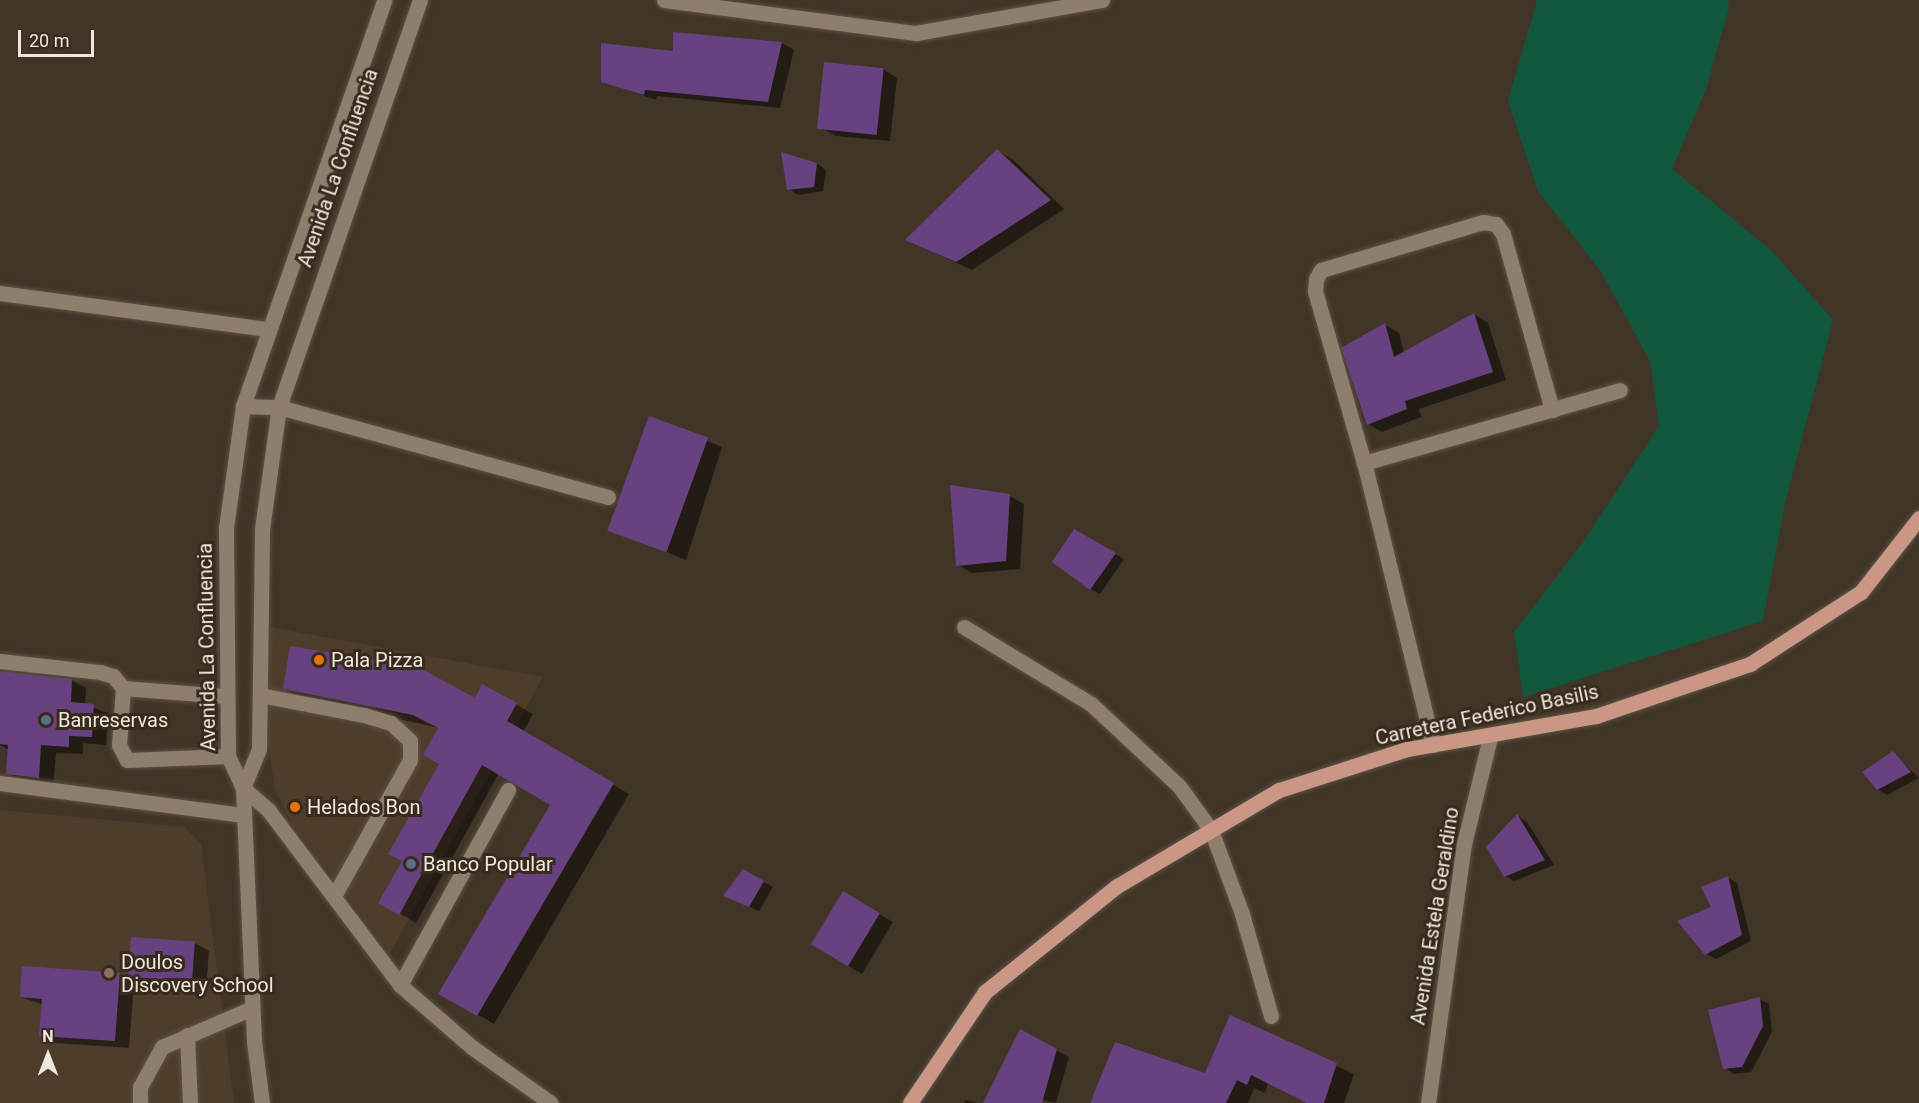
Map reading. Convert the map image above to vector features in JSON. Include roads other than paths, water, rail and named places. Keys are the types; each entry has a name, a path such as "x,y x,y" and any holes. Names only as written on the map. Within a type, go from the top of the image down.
{"main road":[{"name":"Carretera Federico Basilis","path":"910,1103 985,992 1117,886 1279,790 1407,749 1490,737 1596,716 1750,664 1861,592 1919,518"}],"street":[{"name":"Avenida La Confluencia","path":"243,788 228,756 225,696 226,528 243,406 384,0"},
{"name":"Avenida La Confluencia","path":"243,788 259,749 262,529 279,407 420,0"},
{"path":"663,0 753,7 916,33 1102,0"},
{"path":"1433,745 1364,463 1315,291 1316,279 1321,270 1482,222 1496,224 1503,234 1552,410"},
{"path":"0,293 268,329"},
{"path":"1364,463 1620,390"},
{"path":"243,406 279,407 608,497"},
{"path":"964,627 1091,704 1179,786 1211,830 1242,914 1271,1016"},
{"path":"0,661 100,672 113,676 123,688 119,745 127,760 228,756"},
{"path":"123,688 225,696"},
{"path":"260,695 364,715 391,723 410,741 410,760 335,894"},
{"name":"Avenida Estela Geraldino","path":"1428,1103 1464,844 1490,737"},
{"path":"0,783 244,815"},
{"path":"243,788 252,1008 262,1103"},
{"path":"243,788 269,811 335,894 400,985 473,1048 551,1103"},
{"path":"400,985 508,790"},
{"path":"140,1103 140,1087 148,1067 162,1047 252,1008"},
{"path":"186,1035 190,1103"}],"place":[{"name":"Pala Pizza","path":"319,660"},
{"name":"Banreservas","path":"46,720"},
{"name":"Helados Bon","path":"295,807"},
{"name":"Banco Popular","path":"411,864"},
{"name":"Doulos Discovery School","path":"109,973"}]}
